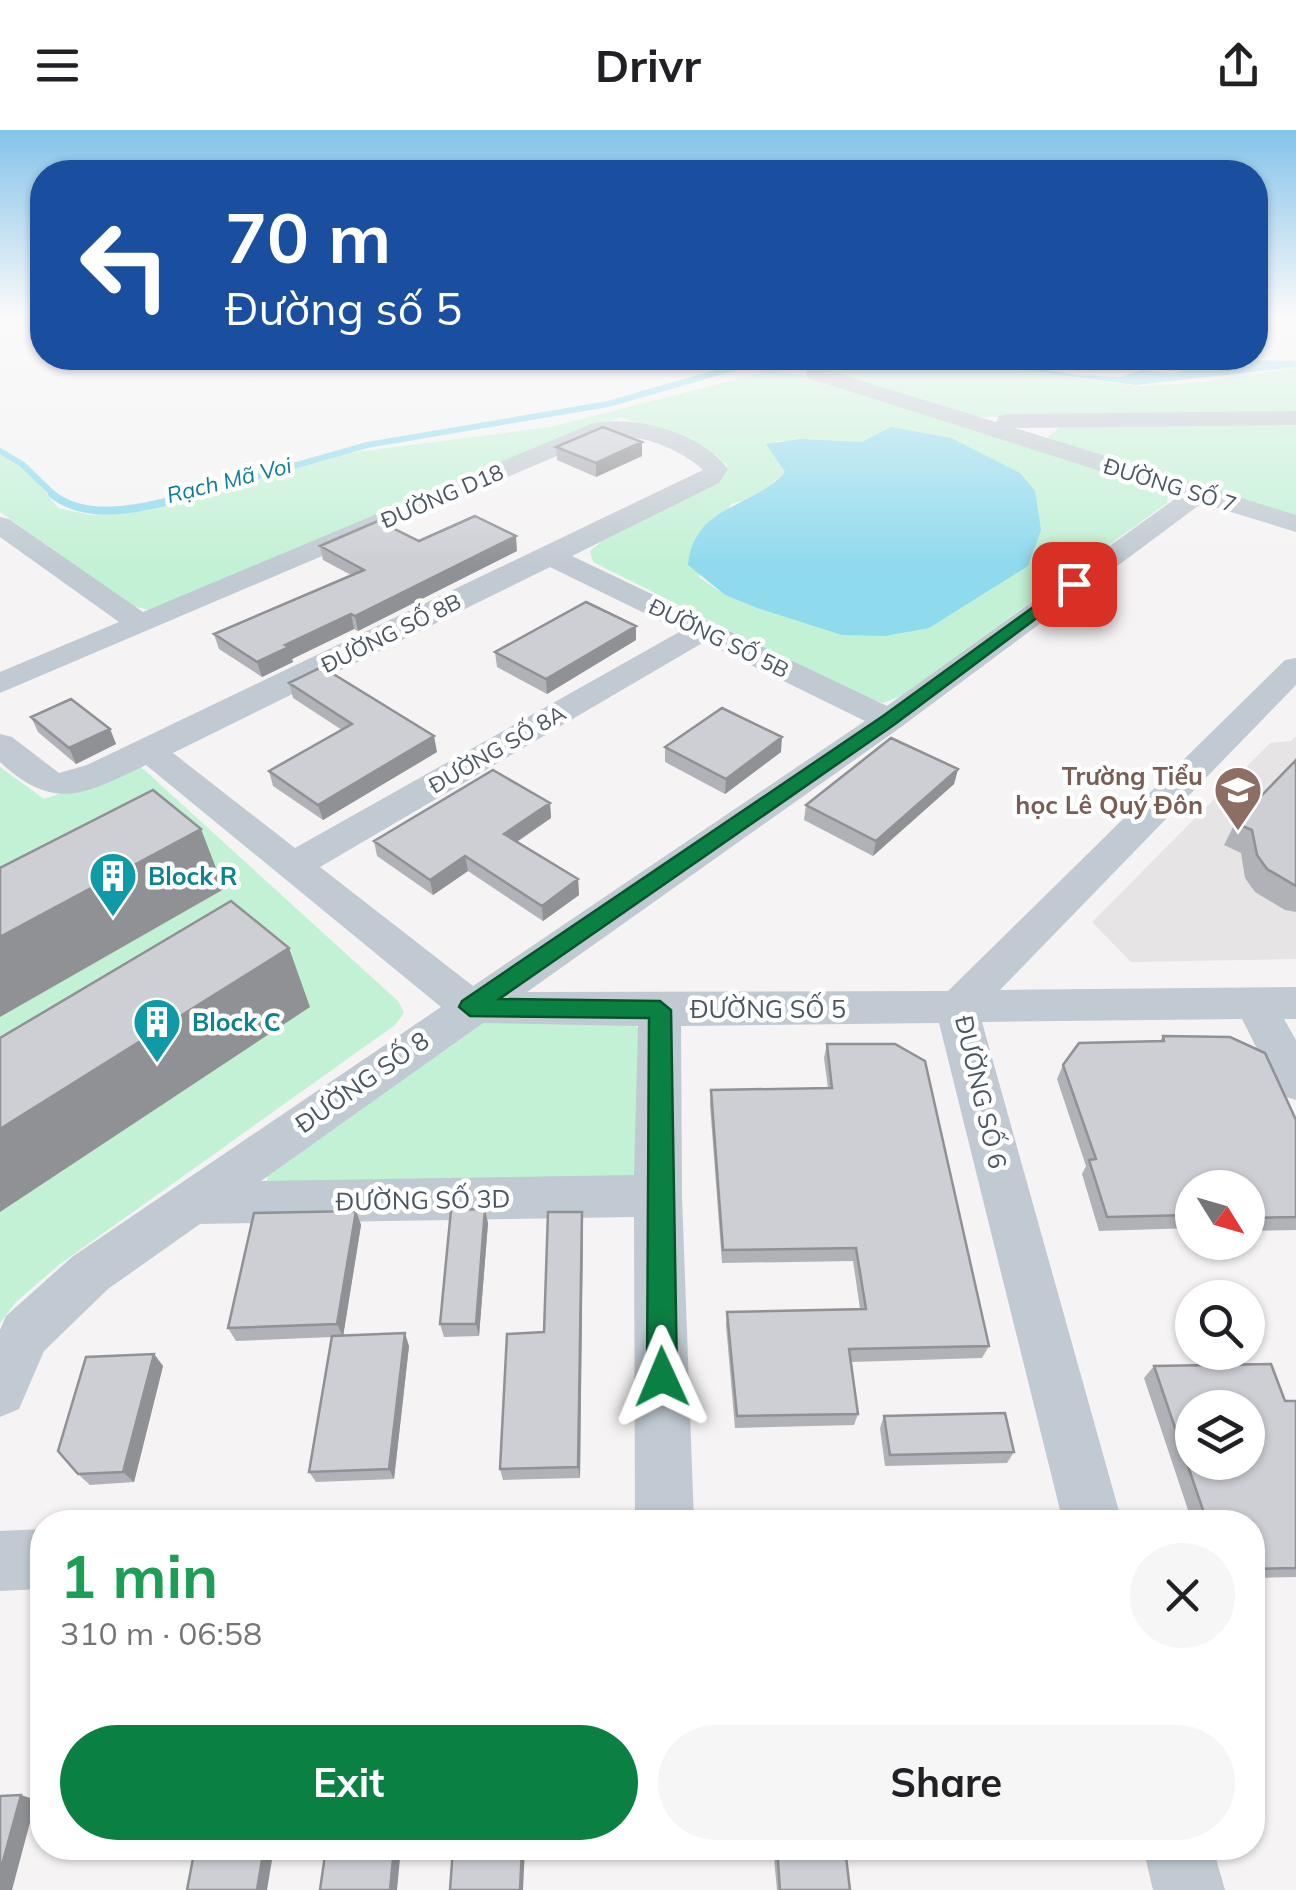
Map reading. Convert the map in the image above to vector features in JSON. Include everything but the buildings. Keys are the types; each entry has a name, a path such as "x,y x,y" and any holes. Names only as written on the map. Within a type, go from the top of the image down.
{"street":[{"name":"ĐƯỜNG SỐ 7","path":"902,400 1296,524"},
{"path":"968,421 1296,418"},
{"path":"1033,442 1047,420"},
{"name":"ĐƯỜNG D18","path":"0,683 609,426 633,428 702,455 716,469"},
{"name":"ĐƯỜNG SỐ 8B","path":"0,744 48,782 60,786 150,751 710,478 716,469"},
{"name":"ĐƯỜNG SỐ 8","path":"0,1390 25,1334 90,1273 889,720 1198,494"},
{"path":"3,530 141,624"},
{"name":"ĐƯỜNG SỐ 5B","path":"550,556 889,720"},
{"name":"ĐƯỜNG SỐ 8A","path":"292,866 702,631"},
{"name":"ĐƯỜNG SỐ 6","path":"1089,1510 957,1008 1296,667"},
{"path":"150,751 470,1007"},
{"path":"1276,1004 1296,1082"},
{"name":"ĐƯỜNG SỐ 5","path":"470,1007 660,1010 1276,1004"},
{"path":"660,1010 658,1196 665,1510"},
{"name":"ĐƯỜNG SỐ 3D","path":"188,1203 658,1196"},
{"path":"0,1561 30,1560"},
{"path":"1181,1860 1189,1890"}],"shaded area":[{"name":"Trường Tiểu học Lê Quý Đôn","path":"1296,736 1296,959 1131,962 1092,922 1270,743 1291,741"}],"green space":[{"path":"655,400 881,400 1161,490 1168,496 1167,503 901,696 883,703 862,697 593,562 590,551 602,541 712,486 727,472 727,465 716,455 621,417 153,611 133,606 0,512 0,455 27,469 58,508 91,515 245,484 324,456 550,427","holes":["891,427 757,608 725,595 699,577 731,504 758,496 785,472 776,441 862,442"]},
{"path":"920,400 1296,400 1296,414 973,417"},
{"path":"1296,422 1296,517 1048,437 1061,426"},
{"path":"140,766 399,1002 404,1013 395,1025 60,1264 16,1302 0,1323 0,767 44,799"},
{"path":"480,1021 634,1025 643,1031 646,1162 633,1179 266,1185 269,1171"}],"water":[{"path":"891,427 951,438 1020,473 1035,491 1041,530 1028,566 929,628 885,636 842,635 757,608 725,595 688,565 701,530 785,472 766,444 800,439 862,442"}],"waterway":[{"name":"Rạch Mã Voi","path":"187,496 367,445 621,400"},
{"name":"Rạch Mã Voi","path":"0,451 22,464 54,495"},
{"name":"Rạch Mã Voi","path":"54,495 85,509 103,511 142,507 197,494"}],"place":[{"name":"Trường Tiểu học Lê Quý Đôn","path":"1238,832"},
{"name":"Block R","path":"113,918"},
{"name":"Block C","path":"157,1064"}],"route":[{"path":"662,1377 658,1196 660,1010 470,1007 889,720 1074,584"}]}
